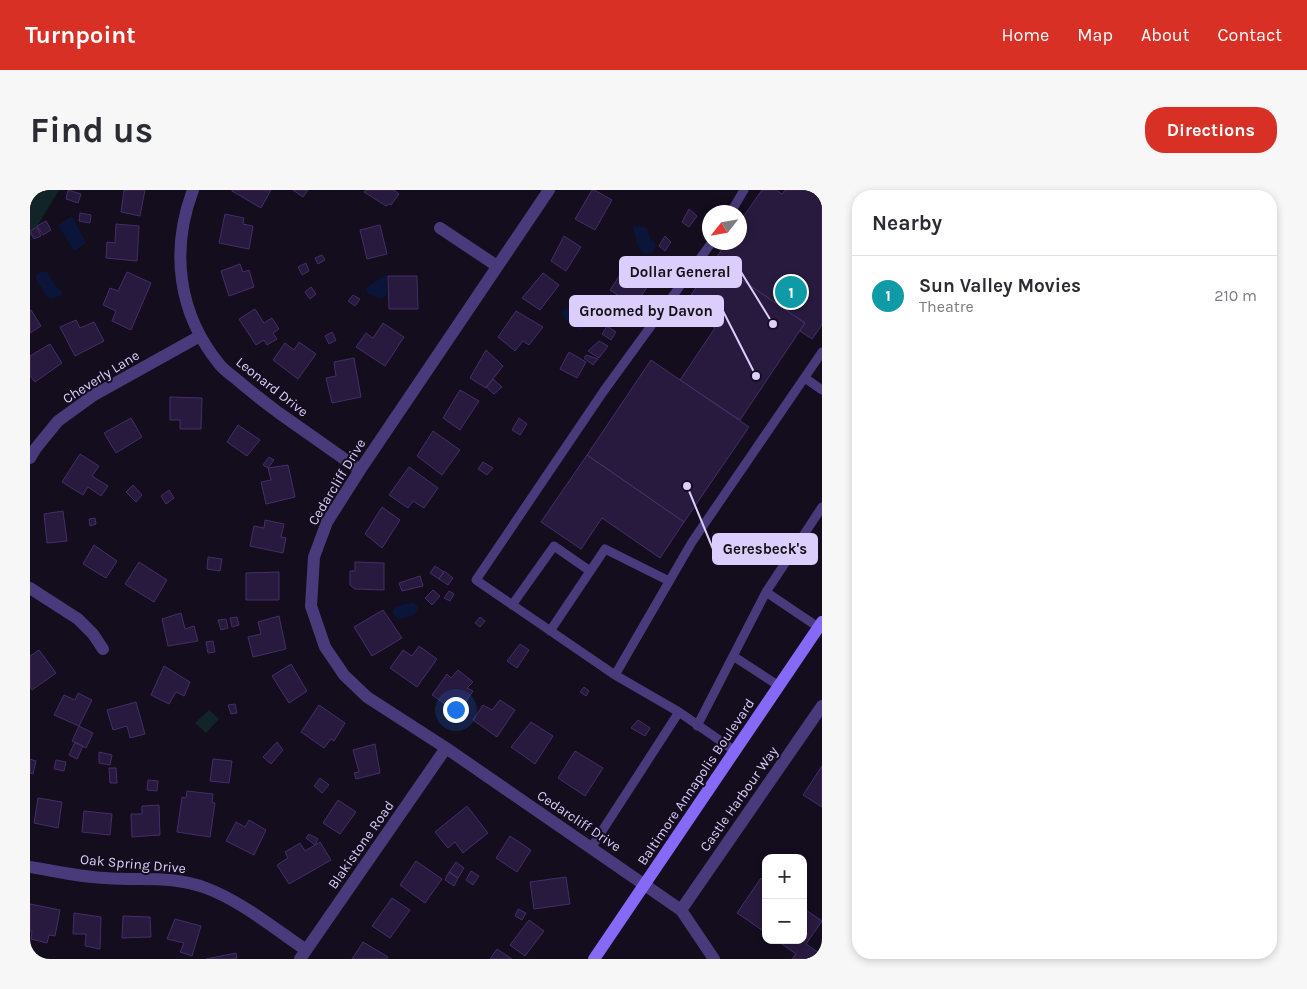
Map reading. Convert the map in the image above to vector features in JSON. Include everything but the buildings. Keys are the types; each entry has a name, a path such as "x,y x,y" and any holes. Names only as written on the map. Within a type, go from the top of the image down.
{"main road":[{"name":"Baltimore Annapolis Boulevard","path":"594,959 821,626"}],"street":[{"name":"Leonard Drive","path":"193,190 187,206 181,238 180,270 185,298 200,336 221,366 253,394 360,470"},
{"name":"Cedarcliff Drive","path":"549,190 327,522 314,557 311,606 325,647 344,675 367,697 446,748 644,885"},
{"path":"440,228 497,266"},
{"name":"Cheverly Lane","path":"30,458 58,421 94,395 200,336"},
{"path":"30,588 78,619 93,634 103,649"},
{"name":"Castle Harbour Way","path":"680,910 822,706"},
{"name":"Blakistone Road","path":"303,954 446,748"},
{"name":"Oak Spring Drive","path":"30,866 87,877 176,880 205,888 229,898 303,954"},
{"path":"644,885 680,910 714,959"}],"lane":[{"path":"735,205 744,190"},
{"path":"706,250 603,392 476,580 615,675 679,712 735,751"},
{"path":"615,675 692,542 822,352"},
{"path":"805,378 822,390"},
{"path":"697,726 766,592 822,506"},
{"path":"512,605 554,546 590,571"},
{"path":"550,631 605,549 669,581"},
{"path":"766,592 821,626"},
{"path":"733,656 779,686"},
{"path":"591,848 679,712"}],"green space":[{"path":"30,190 59,190 30,238"},
{"path":"209,710 219,719 206,733 195,723"}],"water":[{"path":"72,216 86,243 74,251 58,225"},
{"path":"633,227 647,228 650,238 656,247 652,253 644,254 638,246"},
{"path":"42,271 47,272 58,289 62,291 61,296 53,299 48,298 36,280 36,275"},
{"path":"387,274 387,295 380,299 366,292 367,287"},
{"path":"567,308 576,311 584,317 587,322 585,327 578,329 565,319 562,313"},
{"path":"413,602 418,607 418,610 409,617 400,619 393,614 394,608"}],"place":[{"name":"Sun Valley Movies","path":"791,292"},
{"name":"Dollar General","path":"773,324"},
{"name":"Groomed by Davon","path":"756,376"},
{"name":"Geresbeck's","path":"687,486"}]}
